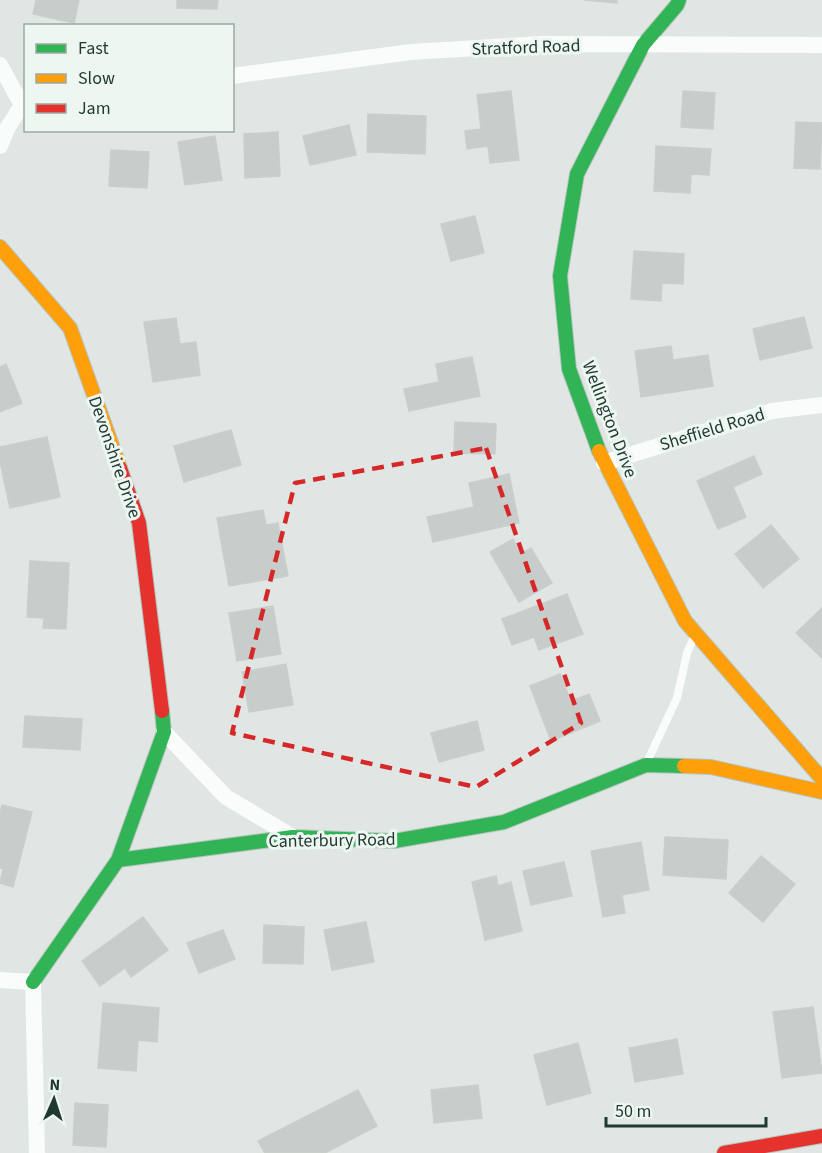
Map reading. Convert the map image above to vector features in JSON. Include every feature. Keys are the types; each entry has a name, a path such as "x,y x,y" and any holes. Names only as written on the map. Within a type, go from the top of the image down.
{"street":[{"name":"Wellington Drive","path":"679,0 643,45 577,174 560,276 569,369 604,463 685,621 822,779"},
{"name":"Stratford Road","path":"234,76 423,51 541,44 822,45"},
{"path":"0,66 24,105 8,127 0,146"},
{"name":"Devonshire Drive","path":"0,247 70,328 139,523 164,732 118,860"},
{"name":"Sheffield Road","path":"604,463 772,411 822,405"},
{"path":"164,732 226,797 293,837"},
{"name":"Canterbury Road","path":"118,860 293,837 394,841 504,822 646,765 711,767 822,792"},
{"path":"37,1153 33,982 118,860"},
{"path":"0,980 33,982"},
{"path":"724,1153 822,1136"}],"lane":[{"path":"646,765 677,698 687,653 696,634"}],"highlighted area":[{"path":"486,448 581,723 476,787 232,733 295,483"}],"building":[{"path":"36,0 79,0 74,23 33,14"},
{"path":"177,0 218,0 217,9 177,8"},
{"path":"584,0 617,0 617,3"},
{"path":"511,91 519,160 490,163 488,146 467,149 465,131 481,129 477,95"},
{"path":"683,91 715,93 713,129 681,127"},
{"path":"368,114 426,116 425,154 367,152"},
{"path":"796,122 822,123 820,169 794,168"},
{"path":"349,125 356,155 310,165 303,136"},
{"path":"278,132 280,176 245,178 244,134"},
{"path":"215,136 222,180 185,185 178,142"},
{"path":"656,146 711,149 709,175 691,174 690,193 654,191"},
{"path":"111,150 149,152 147,188 109,186"},
{"path":"475,216 484,253 451,261 441,224"},
{"path":"634,251 684,254 683,284 662,283 661,301 631,299"},
{"path":"804,317 812,348 760,360 753,329"},
{"path":"176,318 180,344 196,342 200,375 153,382 144,322"},
{"path":"671,346 673,360 708,355 713,386 641,397 635,351"},
{"path":"472,357 480,396 409,411 404,389 439,382 436,364"},
{"path":"6,364 22,403 0,412 0,367"},
{"path":"455,422 496,424 495,454 454,453"},
{"path":"231,430 241,465 184,482 174,446"},
{"path":"47,437 60,497 10,508 0,462 0,447"},
{"path":"754,456 762,474 733,487 746,517 718,529 697,481"},
{"path":"509,474 519,523 433,542 427,517 474,507 469,483"},
{"path":"263,510 266,525 278,523 288,576 229,586 217,518"},
{"path":"771,525 799,559 763,588 735,554"},
{"path":"513,539 521,554 531,548 552,583 519,602 490,552"},
{"path":"30,561 69,563 66,629 43,628 44,618 27,617"},
{"path":"567,594 583,634 539,650 534,637 512,645 502,619"},
{"path":"273,606 281,654 237,661 229,613"},
{"path":"822,608 822,658 796,633"},
{"path":"286,664 293,705 249,712 242,672"},
{"path":"560,674 571,701 589,694 600,721 551,741 530,686"},
{"path":"25,716 82,719 80,750 23,747"},
{"path":"477,721 484,750 439,762 431,733"},
{"path":"2,805 32,812 13,887 0,883 3,869 0,868"},
{"path":"665,837 728,840 726,879 663,875"},
{"path":"641,842 649,890 622,895 625,913 603,917 591,851"},
{"path":"761,856 795,884 763,922 729,893"},
{"path":"564,862 572,896 531,905 523,871"},
{"path":"496,876 498,886 511,882 522,931 485,940 472,882"},
{"path":"143,917 168,950 131,977 125,968 100,986 82,961"},
{"path":"366,922 374,962 332,970 324,930"},
{"path":"264,925 304,927 303,964 263,963"},
{"path":"223,930 235,959 199,973 187,943"},
{"path":"103,1003 159,1008 157,1042 138,1040 136,1071 98,1068"},
{"path":"813,1007 822,1073 782,1078 773,1012"},
{"path":"677,1039 683,1074 635,1082 629,1048"},
{"path":"578,1043 591,1093 547,1105 534,1055"},
{"path":"478,1085 482,1118 434,1123 431,1090"},
{"path":"358,1090 377,1126 325,1153 265,1153 258,1141"},
{"path":"75,1103 108,1105 106,1147 73,1145"}],"traffic: fast":[{"path":"599,451 569,369 560,276 577,174 643,45 679,0"},
{"path":"33,982 118,860 164,732 162,711"},
{"path":"118,860 293,837 394,841 504,822 646,765 684,766"}],"traffic: slow":[{"path":"0,247 70,328 120,468"},
{"path":"599,451 685,621 822,779"},
{"path":"684,766 711,767 822,792"}],"traffic: jam":[{"path":"120,468 139,523 162,711"},
{"path":"724,1153 822,1136"}]}
